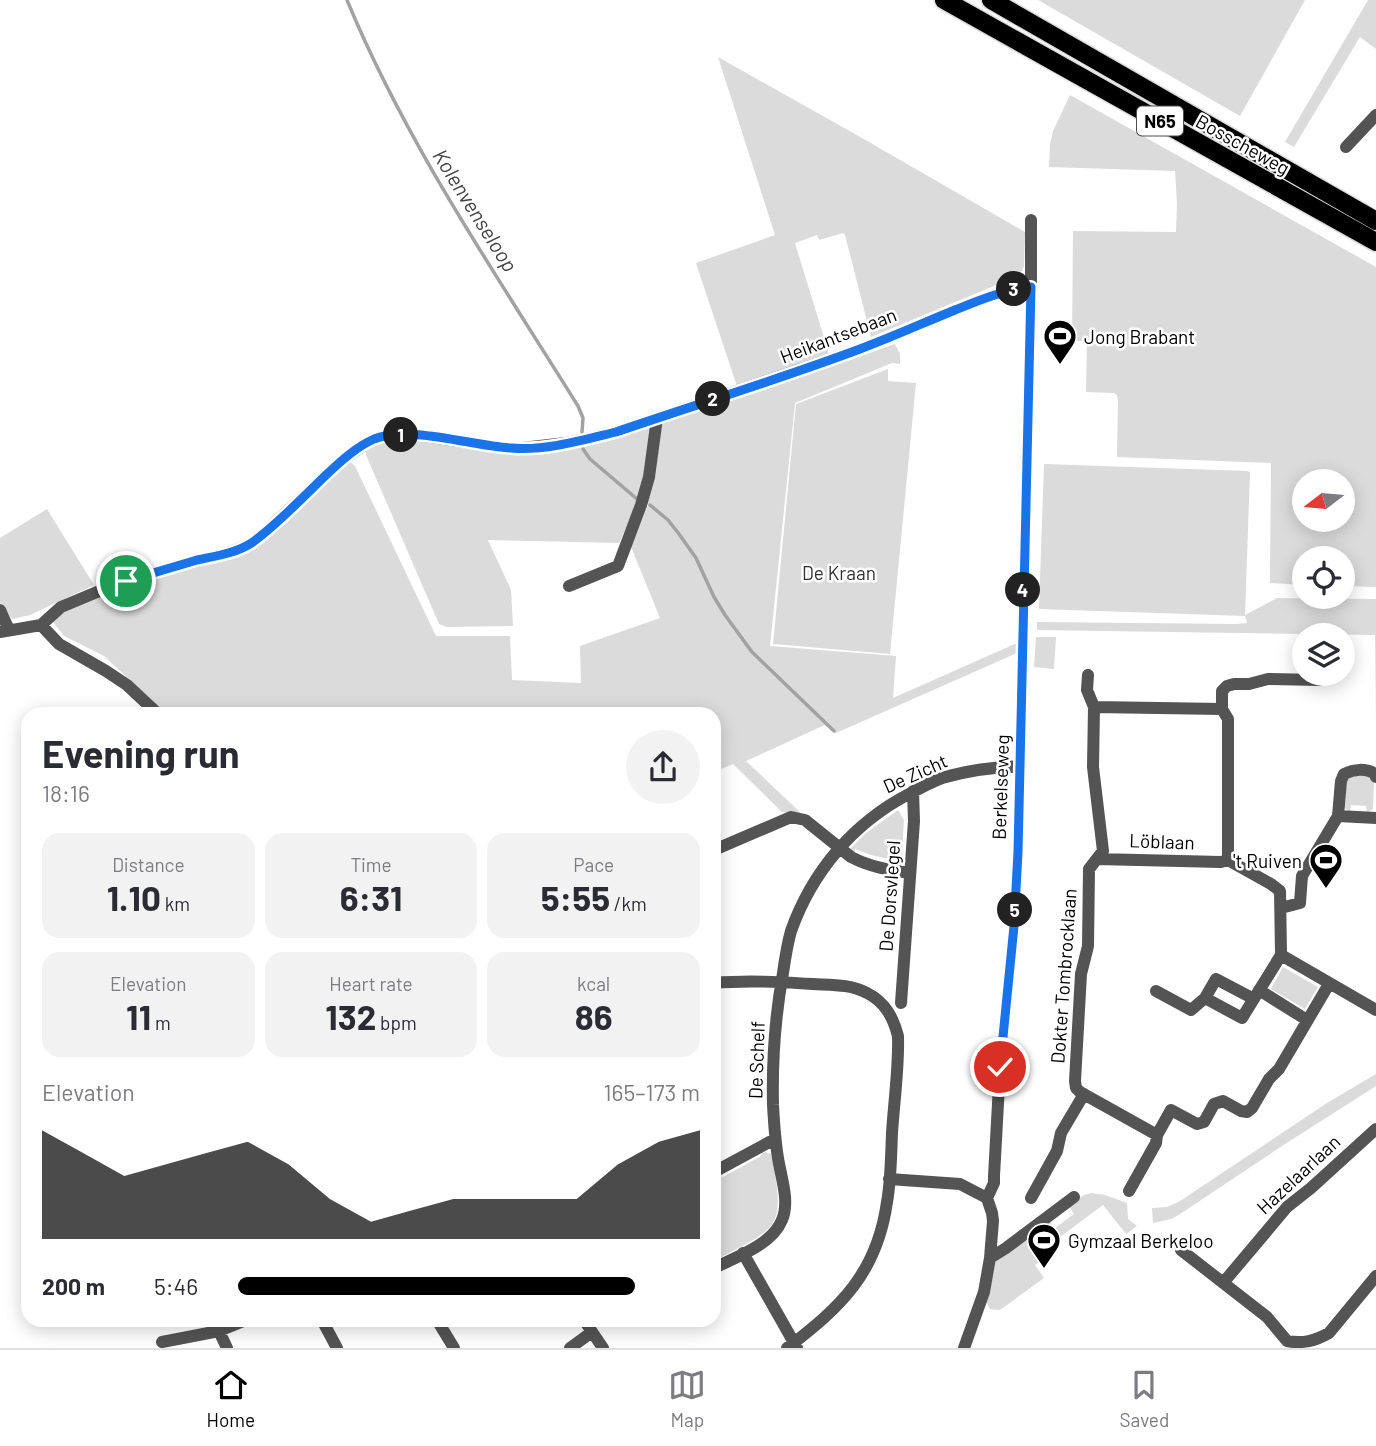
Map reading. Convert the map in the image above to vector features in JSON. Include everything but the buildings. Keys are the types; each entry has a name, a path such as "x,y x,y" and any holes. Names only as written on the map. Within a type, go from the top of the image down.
{"main road":[{"name":"Bosscheweg","path":"943,0 1376,242"},
{"name":"Bosscheweg","path":"991,0 1376,221"}],"street":[{"path":"1346,147 1376,115"},
{"name":"Berkelseweg","path":"964,1348 984,1292 990,1258 993,1221 987,1198 994,1176 1000,1067 1014,926 1021,766 1031,220"},
{"name":"Heikantsebaan","path":"0,610 5,631 41,625 61,607 109,587 250,544 340,462 377,438 403,434 525,448 591,438 616,432 863,348 992,296 1031,287"},
{"path":"569,586 618,566 642,505 649,477 657,418"},
{"path":"41,625 59,644 127,685 151,707"},
{"name":"Löblaan","path":"1087,675 1087,690 1094,708 1093,768 1103,851 1097,859"},
{"path":"1205,998 1242,1018 1281,955 1280,891 1228,860 1228,719 1222,709 1222,691 1234,684 1292,680"},
{"path":"1094,708 1222,709"},
{"name":"De Zicht","path":"781,982 790,934 800,909 816,880 839,848 866,820 890,803 941,778 1003,766 1021,766"},
{"path":"1281,908 1300,903 1302,876 1339,816 1341,781 1344,774 1351,770 1369,771 1376,777"},
{"name":"De Dorsvlegel","path":"901,1003 914,791"},
{"path":"1339,816 1376,818"},
{"path":"721,847 791,817 805,820 860,862 878,869 910,873"},
{"name":"Löblaan","path":"1097,859 1228,860"},
{"name":"Dokter Tombrocklaan","path":"1084,1094 1076,1088 1076,1048 1081,974 1087,946 1089,869 1097,859"},
{"path":"1281,955 1376,1010"},
{"path":"1156,991 1191,1010 1205,998 1216,979 1257,995 1307,1020"},
{"path":"721,982 781,982 855,988 880,1001 891,1015 898,1036 888,1199 881,1233 869,1262 844,1300 793,1346 743,1253"},
{"name":"De Schelf","path":"721,1264 766,1240 773,1234 784,1215 785,1197 775,1139 772,1073 776,1011 781,982"},
{"path":"1129,1191 1171,1110 1197,1124 1205,1122 1214,1104 1223,1101 1241,1111 1247,1112 1252,1108 1269,1079 1279,1069 1329,984"},
{"path":"1031,1198 1057,1151 1061,1133 1084,1094 1157,1135"},
{"name":"Hazelaarlaan","path":"1223,1283 1287,1207 1376,1129"},
{"path":"721,1168 775,1139"},
{"path":"889,1179 960,1184 987,1198"},
{"path":"990,1258 1074,1197"},
{"path":"1181,1250 1267,1317 1287,1341 1295,1343 1308,1342 1329,1333 1376,1276"},
{"path":"162,1342 229,1327"},
{"path":"326,1327 337,1348"},
{"path":"441,1327 454,1348"},
{"path":"589,1327 603,1348"},
{"path":"219,1331 227,1348"},
{"path":"570,1348 592,1332"}],"green space":[{"path":"1038,0 1305,0 1240,116"},
{"path":"1368,0 1376,0 1376,49 1360,37 1294,147 1285,142"},
{"path":"718,57 1025,232 1022,271 1011,279 871,337 845,235 843,233 819,240 817,235 795,243 829,354 737,386 696,263 775,235"},
{"path":"1070,95 1376,267 1376,587 1355,586 1355,546 1292,546 1292,584 1270,583 1271,463 1117,457 1117,395 1086,392 1087,341 1072,341 1073,231 1176,232 1175,171 1049,167 1053,131"},
{"path":"895,344 900,354 900,364 892,363 795,403 770,646 896,656 893,698 1017,643 1017,653 836,733 827,724 746,761 802,814 782,812 733,764 721,769 721,707 159,707 104,656 64,636 53,622 65,611 108,593 224,560 349,461 355,466 436,636 510,636 512,680 581,683 580,646 660,618 631,547 648,505 640,497 619,543 488,540 511,590 513,626 447,627 439,624 366,450 375,445 402,439 481,449 650,426"},
{"name":"De Kraan","path":"888,369 888,381 916,383 890,654 773,644 796,404"},
{"path":"1044,464 1250,472 1245,615 1277,598 1292,598 1292,609 1355,609 1355,599 1376,599 1376,723 1375,635 1355,635 1355,623 1292,623 1292,634 1037,630 1037,622 1247,623 1245,616 1039,609"},
{"path":"47,509 94,585 30,615 12,619 0,602 0,538"},
{"path":"1036,637 1056,637 1054,669 1034,667"},
{"path":"1367,775 1374,782 1373,809 1367,813 1366,806 1351,805 1350,813 1345,808 1347,777"},
{"path":"898,810 904,820 901,868 898,868 894,860 855,849 855,854 849,850 866,833"},
{"path":"1283,967 1318,987 1305,1009 1271,989"},
{"path":"1376,1074 1376,1086 1180,1214 1153,1223 1152,1208 1167,1207 1180,1201 1327,1103"},
{"path":"762,1153 771,1154 778,1198 777,1212 764,1232 721,1257 721,1177 761,1156"},
{"path":"1091,1193 1127,1203 1128,1219 1137,1226 1126,1234 1103,1205 1056,1240 1050,1232 1030,1247 1040,1261 1035,1265 1044,1278 1000,1310 990,1309 987,1303 996,1259 1049,1221 1055,1228 1074,1214 1069,1206"}],"waterway":[{"name":"Kolenvenseloop","path":"347,0 397,106 454,208 578,406 583,418 582,432"},
{"name":"Kolenvenseloop","path":"583,449 590,459 637,499"},
{"name":"Kolenvenseloop","path":"650,505 668,520 696,558 714,597 752,652 834,731"}],"place":[{"name":"Jong Brabant","path":"1060,366"},
{"name":"'t Ruiven","path":"1326,890"},
{"name":"Gymzaal Berkeloo","path":"1044,1270"}],"route":[{"path":"126,581 250,544 340,462 377,438 403,434 513,449 591,438 616,432 863,348 1002,292 1031,287 1018,852 1014,926 1000,1067"}]}
